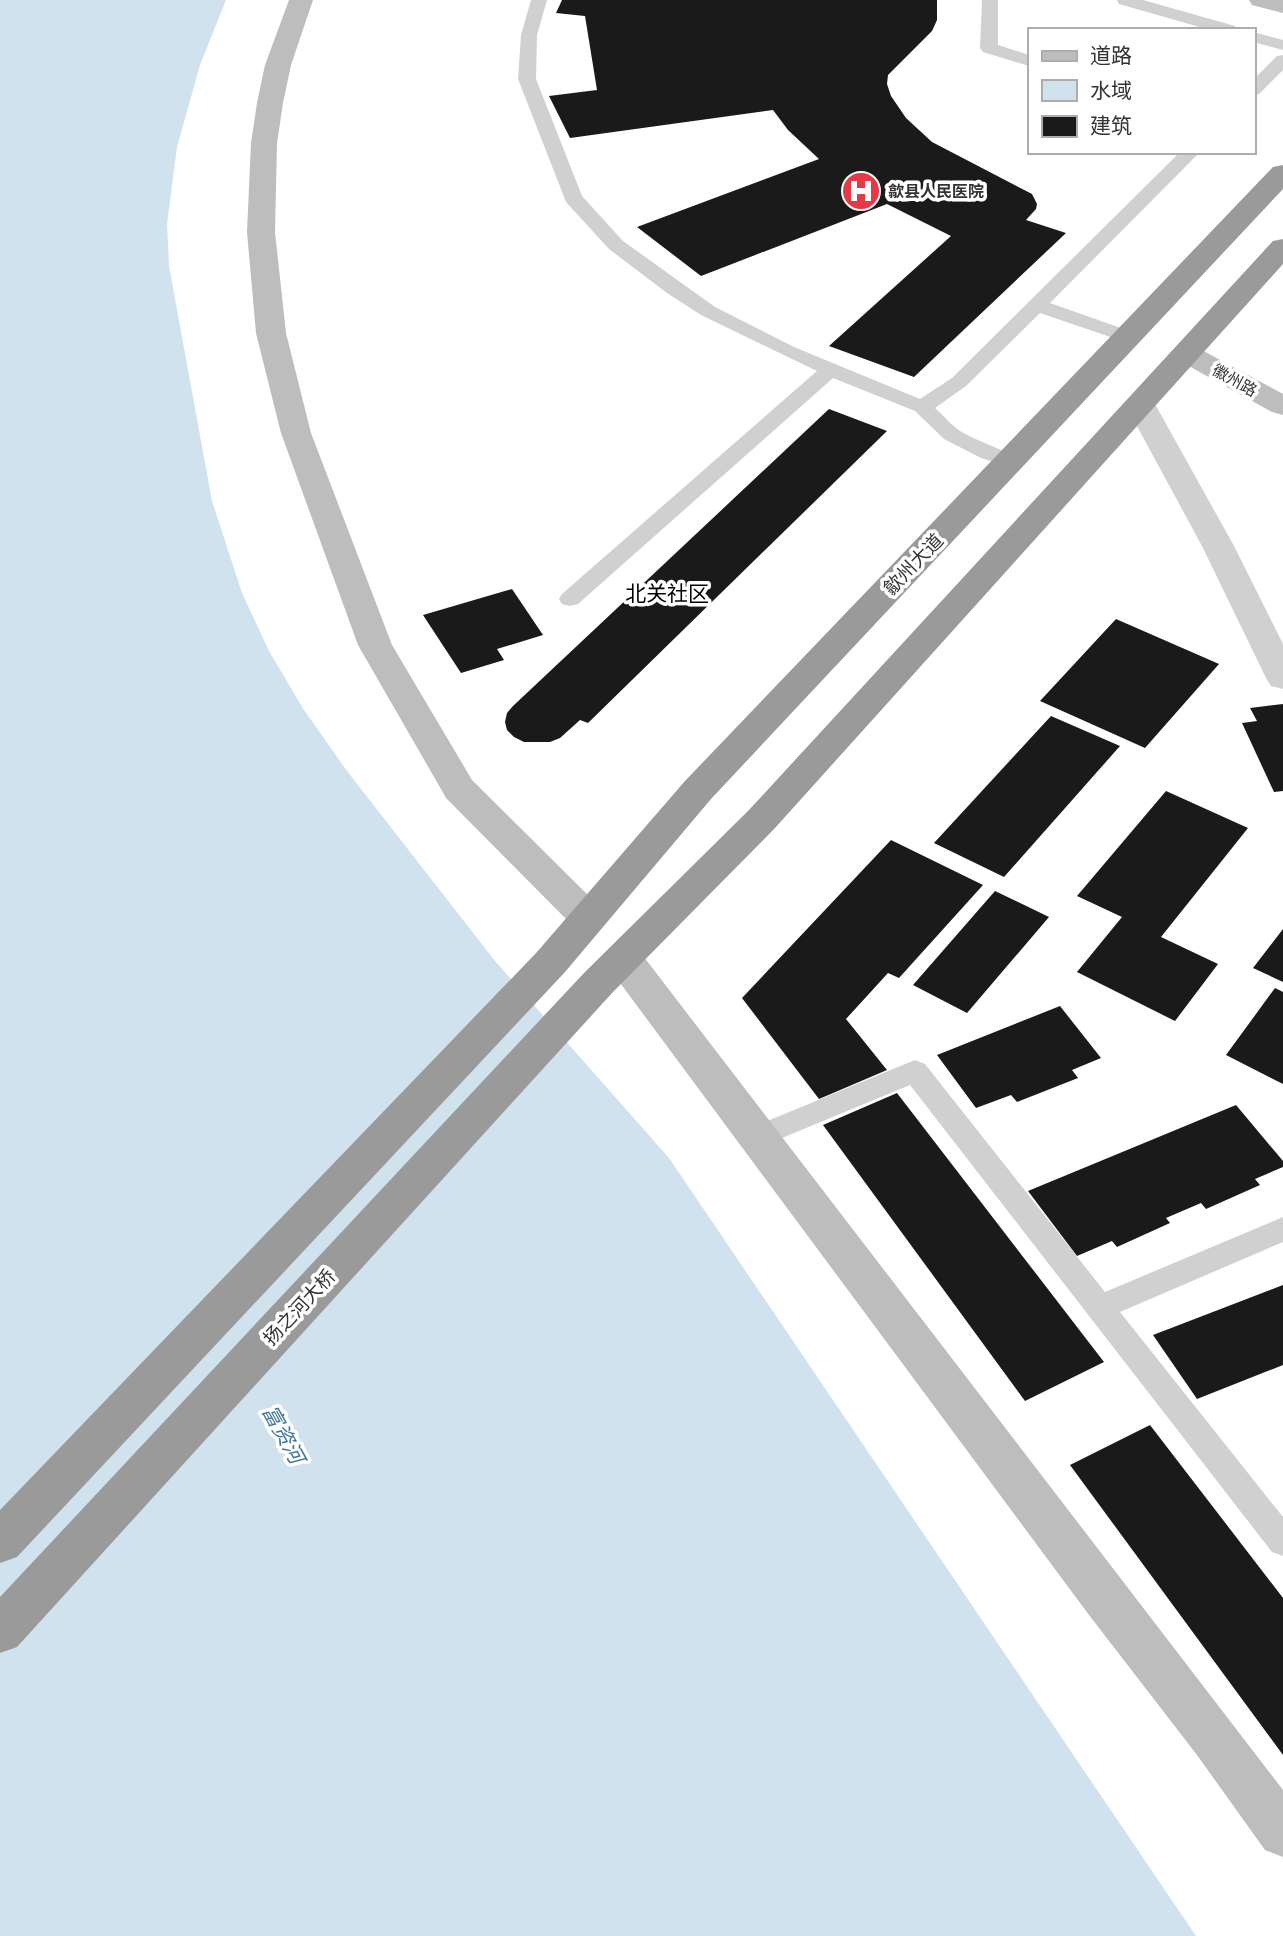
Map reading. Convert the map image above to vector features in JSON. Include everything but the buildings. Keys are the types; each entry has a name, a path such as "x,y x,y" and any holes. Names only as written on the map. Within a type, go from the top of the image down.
{"highway":[{"name":"歙州大道","path":"0,1542 551,962 698,790 1283,173"},
{"path":"611,971 762,819 1283,247"},
{"name":"扬之河大桥","path":"0,1631 611,971"}],"street":[{"path":"301,0 278,65 270,103 264,143 261,232 271,332 296,433 375,645 459,789 587,917"},
{"path":"1261,0 1283,6"},
{"name":"徽州路","path":"1186,353 1283,406"},
{"path":"1140,404 1218,546 1283,678"},
{"path":"611,971 758,1137 1283,1832"}],"lane":[{"path":"539,0 529,35 527,79 573,198 616,245 674,289 746,331 922,407 951,435 968,445 1011,461"},
{"path":"990,0 989,48 1028,61"},
{"path":"1125,0 1222,28"},
{"path":"1255,38 1283,45"},
{"path":"1255,88 1283,60"},
{"path":"922,407 959,382 1189,154"},
{"path":"1036,305 1128,337"},
{"path":"570,599 831,369"},
{"path":"758,1137 915,1071 1283,1542"},
{"path":"1100,1307 1283,1229"}],"water":[{"name":"富资河","path":"0,0 226,0 200,65 177,147 167,224 169,266 212,501 242,593 269,651 304,710 347,771 495,961 669,1158 1196,1936 0,1936"}],"place":[{"name":"歙县人民医院","path":"861,191"}],"district":[{"name":"北关社区","path":"667,593"}]}
